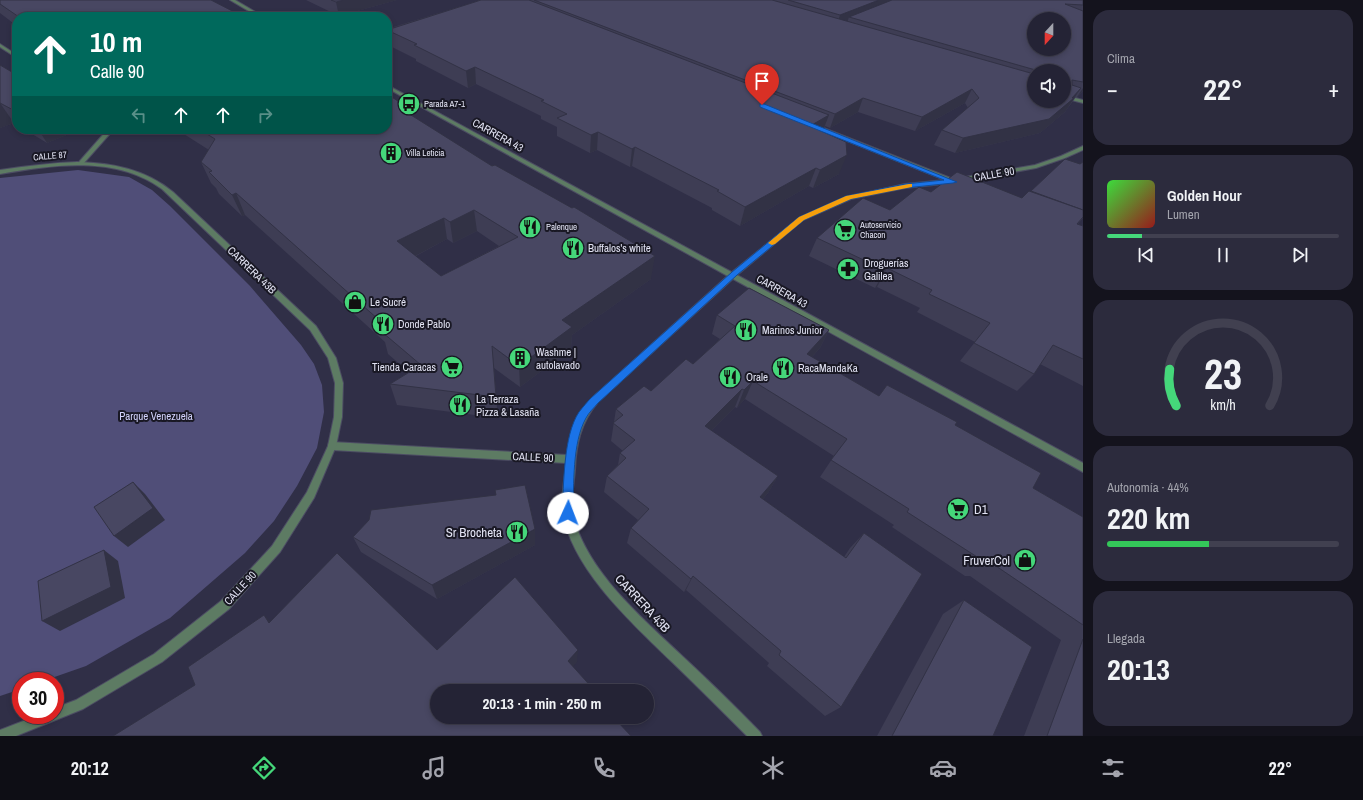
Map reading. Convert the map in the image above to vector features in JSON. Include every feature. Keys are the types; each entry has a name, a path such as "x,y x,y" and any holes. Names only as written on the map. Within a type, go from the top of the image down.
{"street":[{"path":"232,0 253,12"},
{"path":"0,45 12,53"},
{"name":"CARRERA 43","path":"392,89 1083,468"},
{"path":"1071,98 1083,102"},
{"path":"806,123 960,184"},
{"name":"CALLE 87","path":"0,172 53,164 81,163 106,134"},
{"name":"CALLE 90","path":"64,711 78,705 158,658 225,605 276,549 311,495 332,446 570,459 582,415 591,404 732,276 801,219 849,198 905,186 953,182 1036,166 1064,157 1083,148"},
{"name":"CARRERA 43B","path":"81,163 111,166 150,178 171,193 313,328 332,358 338,383 338,417 332,446"},
{"name":"CARRERA 43B","path":"570,459 568,513 576,538 588,560 620,601 756,736"},
{"name":"CALLE 90","path":"1,736 31,724"}],"green space":[{"name":"Parque Venezuela","path":"78,170 129,177 152,190 250,286 301,345 314,364 322,385 324,412 317,448 297,486 274,521 245,553 170,618 86,666 64,674 64,672 12,672 12,692 0,696 0,178"}],"building":[{"path":"0,0 211,0 234,12 12,12 0,4"},
{"path":"331,0 344,0 336,2"},
{"path":"481,0 529,0 829,115 810,126 846,142 847,155 820,170 816,168 745,207 717,191 719,190 635,147 632,149 598,132 591,135 557,118 567,114 541,101 544,100 475,67 466,71 414,45 417,44 392,32 392,28"},
{"path":"534,0 772,0 1027,72 1027,108 1062,108 1049,119 963,138 942,130 979,98 972,89 922,117 863,98 835,114"},
{"path":"788,0 879,0 840,15"},
{"path":"892,0 1083,0 1083,5 1065,4 1083,11 1083,82 1072,80 1072,85 1081,88 1072,98 1074,98 1071,101 1071,64 1027,64 1027,68 849,17"},
{"path":"0,65 12,72 12,109 0,103"},
{"path":"392,97 409,108 403,110 492,166 495,165 572,208 574,207 655,256 562,320 572,327 519,366 492,346 496,397 390,384 421,365 382,332 388,328 236,193 232,195 209,172 212,171 201,162 215,139 207,134 392,134","holes":["474,210 518,237 441,276 397,241 444,218 450,222"]},
{"path":"1065,159 1080,164 1083,162 1083,210 1031,191"},
{"path":"957,172 1022,198 1029,191 1083,210 1083,217 1077,224 1083,226 1083,359 1053,345 1034,374 974,343 990,323 929,294 932,290 887,268 885,270 817,238 863,198 890,210 919,187 931,192"},
{"path":"749,288 829,330 807,354 879,396 887,385 957,422 955,425 1041,473 1033,488 1083,517 1083,625 990,562 985,562 907,512 909,509 831,460 847,439 753,381 744,390 742,389 705,426 778,476 760,497 846,558 864,533 922,574 841,707 779,655 781,651 693,576 691,579 631,528 649,509 607,476 626,458 620,453 635,440 613,423 623,415 616,409 644,386 651,391 686,359 693,364 735,326 717,315"},
{"path":"133,482 153,508 114,536 94,507"},
{"path":"525,485 535,529 432,585 353,537 369,520 371,510 496,495 495,490"},
{"path":"104,550 111,587 42,621 38,581"},
{"path":"337,553 437,650 515,577 578,650 568,661 589,684 430,684 430,724 620,724 631,736 113,736 195,685 188,667 264,615 269,623"},
{"path":"964,600 1032,647 993,736 892,736"},
{"path":"1083,639 1083,736 1047,736"}],"slow traffic":[{"path":"772,243 801,219 849,198 909,186"}],"place":[{"name":"Parada A7-1","path":"409,104"},
{"name":"Villa Leticia","path":"391,153"},
{"name":"Palenque","path":"530,227"},
{"name":"Autoservicio Chacon","path":"845,230"},
{"name":"Buffalos's white","path":"573,248"},
{"name":"Droguerías Galilea","path":"848,269"},
{"name":"Le Sucré","path":"355,302"},
{"name":"Donde Pablo","path":"383,324"},
{"name":"Marinos Junior","path":"746,330"},
{"name":"Washme | autolavado","path":"520,358"},
{"name":"Tienda Caracas","path":"452,367"},
{"name":"RacaMandaKa","path":"783,368"},
{"name":"Orale","path":"730,377"},
{"name":"La Terraza Pizza & Lasaña","path":"460,405"},
{"name":"D1","path":"958,509"},
{"name":"Sr Brocheta","path":"517,532"},
{"name":"FruverCol","path":"1025,560"}],"route":[{"path":"568,513 570,459 582,415 595,400 734,274 801,219 849,198 905,186 953,182 762,105"}]}
